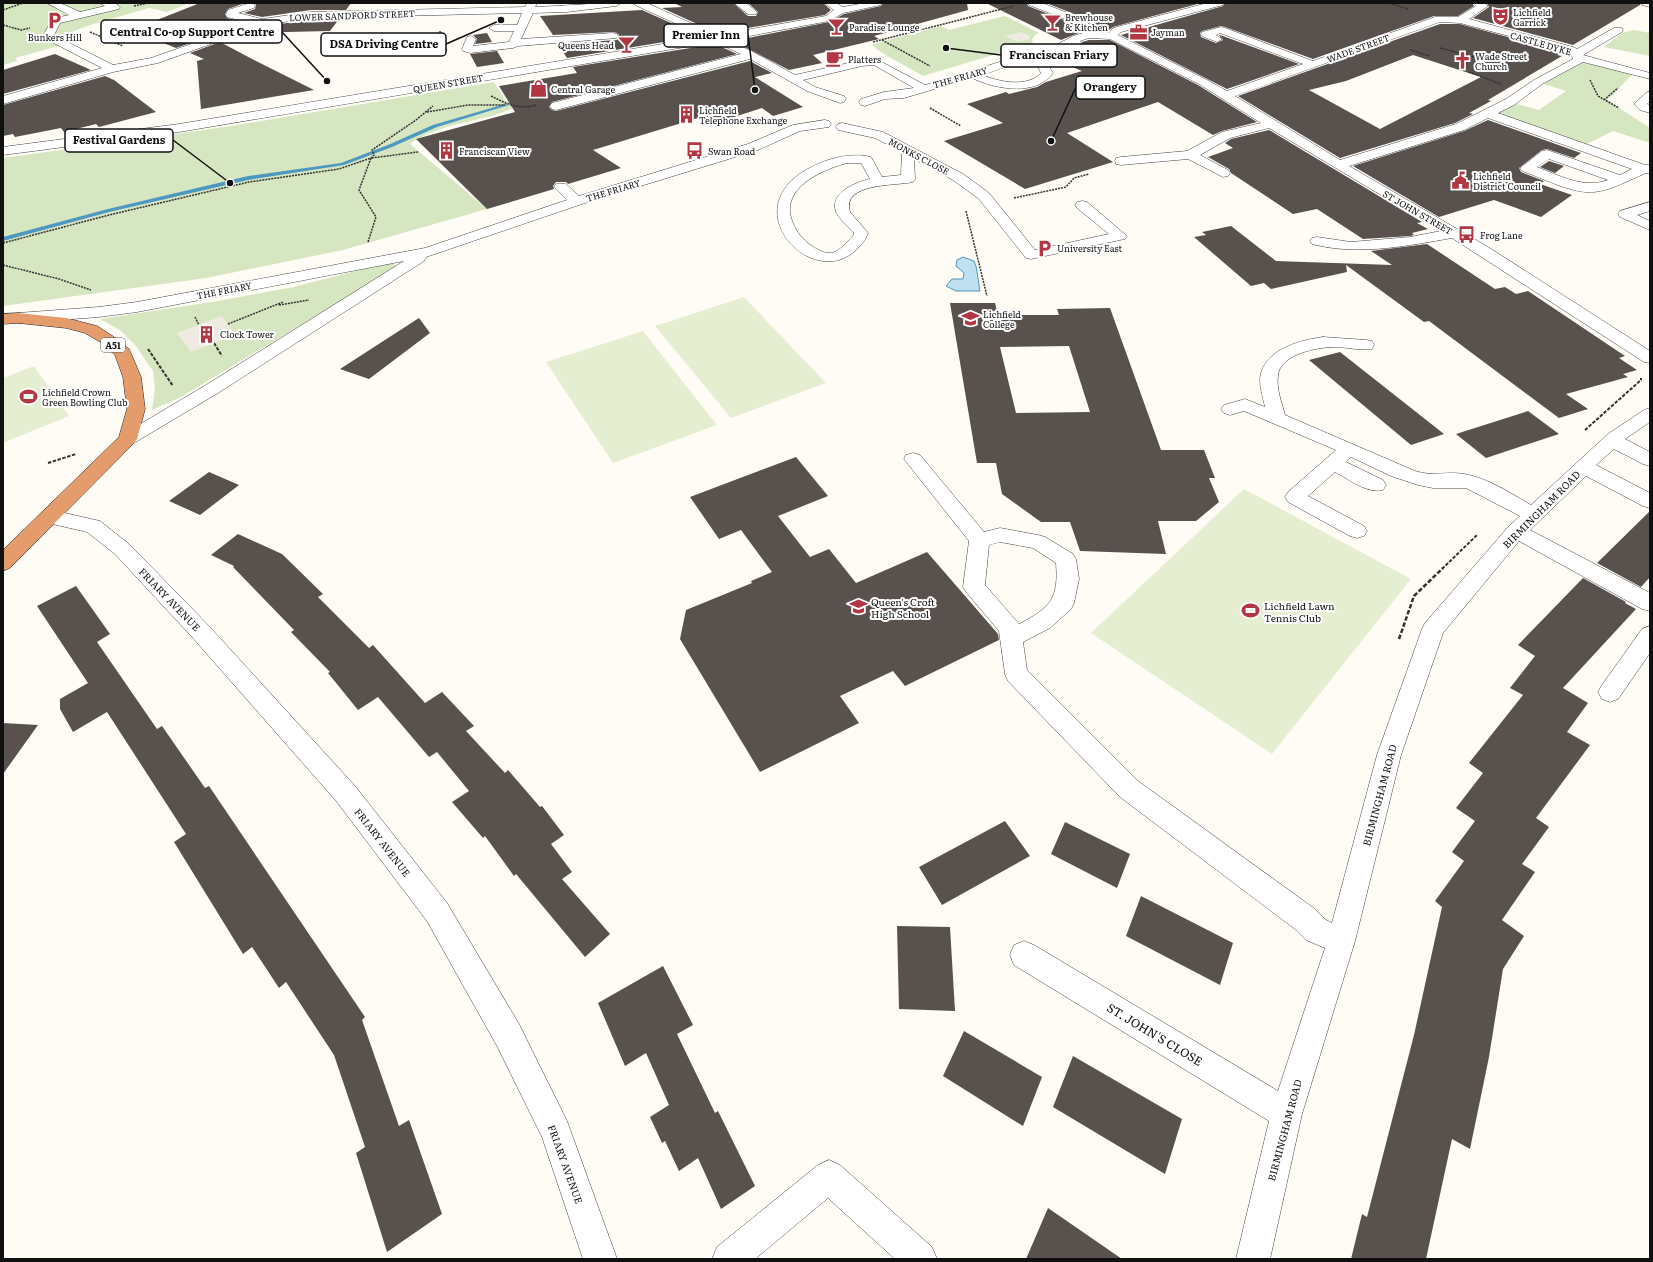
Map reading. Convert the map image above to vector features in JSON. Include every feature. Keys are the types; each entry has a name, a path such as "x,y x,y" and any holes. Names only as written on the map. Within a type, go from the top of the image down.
{"highway":[{"name":"THE FRIARY","path":"3,563 128,439 136,409 132,377 122,353 108,340 91,329 66,323 10,318"}],"street":[{"path":"52,3 77,15"},
{"path":"105,3 115,7 56,21 48,36 112,70"},
{"path":"422,13 429,3"},
{"name":"LOWER SANDFORD STREET","path":"3,100 45,87 157,60 262,22 291,17 311,15 422,13 530,7 567,9 616,3"},
{"path":"639,3 752,55 793,79 815,97 853,99 865,102"},
{"path":"829,3 841,10"},
{"name":"QUEEN STREET","path":"3,152 179,128 769,30 829,18 841,10 849,10 877,3"},
{"path":"1033,3 1082,22 1094,39"},
{"path":"1112,36 1117,30 1219,3"},
{"path":"1460,20 1483,6 1478,3"},
{"path":"1646,3 1650,4"},
{"path":"741,4 754,8"},
{"path":"250,6 232,12 231,15 262,22"},
{"path":"471,39 467,49 470,50 513,45 530,7"},
{"name":"WADE STREET","path":"1225,96 1438,19 1460,20"},
{"name":"CASTLE DYKE","path":"1460,20 1569,49 1578,57 1650,76"},
{"path":"494,28 521,28"},
{"path":"1217,39 1206,34 1221,30 1312,64"},
{"path":"1338,165 1460,127 1510,102 1618,30"},
{"path":"514,42 614,36"},
{"name":"THE FRIARY","path":"865,102 884,96 904,94 955,80 1062,46 1112,36"},
{"name":"ST JOHN STREET","path":"1112,36 1204,82 1338,165 1484,250 1650,358"},
{"name":"ST JOHN STREET","path":"1094,39 1158,68 1204,82"},
{"path":"634,76 686,60 674,45"},
{"path":"556,106 752,55"},
{"path":"972,74 991,82 1004,85 1024,84 1045,77 1047,73 1043,66 1028,57"},
{"path":"793,79 862,63 876,62 923,88"},
{"name":"THE FRIARY","path":"865,102 876,110 894,102 904,94"},
{"path":"1650,95 1640,104 1644,108 1650,109"},
{"path":"815,97 840,99"},
{"path":"1487,113 1645,172"},
{"name":"THE FRIARY","path":"797,128 812,114 816,119 826,124"},
{"path":"842,126 868,122 879,135"},
{"path":"826,124 842,126 879,135"},
{"name":"THE FRIARY","path":"10,318 99,312 131,307 428,252 577,201 753,147 797,128 826,124"},
{"path":"1121,161 1190,155 1226,135 1270,124"},
{"name":"MONKS CLOSE","path":"879,135 958,176 984,196 1031,255 1120,236 1082,206"},
{"path":"878,181 866,160 861,158 841,161 820,167 810,172 790,190 786,199 783,210 784,220 788,230 796,241 818,255 825,257 839,256 860,237 862,233 845,214 842,208 848,195 859,187 878,181 889,179 908,179 908,150"},
{"path":"1619,180 1547,154 1527,168 1586,188 1593,188 1619,180 1645,172"},
{"path":"1190,155 1223,173"},
{"path":"561,186 577,201"},
{"path":"1650,206 1626,214 1650,226"},
{"path":"1317,241 1351,246 1410,241 1455,233"},
{"name":"THE FRIARY","path":"128,439 428,252"},
{"path":"1276,418 1269,375 1274,363 1292,350 1313,344 1326,342 1366,346"},
{"path":"1230,409 1246,405 1412,477 1429,481 1464,481 1480,487 1525,523 1650,603"},
{"name":"BIRMINGHAM ROAD","path":"1252,1259 1286,1114 1342,941 1389,755 1433,629 1525,523 1612,440 1650,414"},
{"path":"1612,440 1650,460"},
{"path":"1349,449 1295,497 1357,531"},
{"path":"913,459 979,540 974,587 1010,628 1016,674 1129,789 1305,919 1316,930 1342,941"},
{"path":"1333,463 1376,485"},
{"path":"1584,467 1650,500"},
{"name":"FRIARY AVENUE","path":"51,517 93,526 127,554 278,716 346,794 437,912 508,1035 556,1132 600,1259"},
{"path":"979,540 1000,535 1038,542 1066,559 1068,579 1063,603 1042,622 1012,638"},
{"path":"1610,692 1650,635"},
{"name":"ST. JOHN'S CLOSE","path":"1024,955 1286,1114"},
{"path":"729,1259 829,1176 920,1259"}],"path":[{"path":"3,10 23,3"},
{"path":"868,43 1020,5"},
{"path":"84,30 157,60"},
{"path":"882,40 955,80"},
{"path":"1440,48 1474,57"},
{"path":"1578,57 1598,96 1624,111"},
{"path":"1468,72 1525,92"},
{"path":"368,242 376,217 359,190 374,155 372,150 426,112 461,80"},
{"path":"426,112 468,105 507,105"},
{"path":"510,106 528,108 538,105 556,106"},
{"path":"930,108 961,126"},
{"path":"3,243 109,215 249,182 339,170 372,158 418,152"},
{"path":"990,203 1066,187 1074,178 1089,174"},
{"path":"958,176 987,296"},
{"path":"3,265 59,279 131,307 128,321 177,392 172,412"},
{"path":"228,324 278,305 313,300"},
{"path":"278,305 284,301"},
{"path":"214,343 223,358"}],"green space":[{"path":"3,3 190,3 167,12 149,8 93,24 58,37 69,43 15,58 17,61 3,65"},
{"path":"1005,16 1039,33 1035,35 1032,40 1033,43 923,76 882,53 872,45 941,26 949,30"},
{"path":"1634,30 1650,33 1650,56 1604,47 1622,33"},
{"path":"1579,60 1633,74 1607,100 1650,128 1650,143 1613,131 1587,144 1491,111 1510,102 1539,110 1566,91 1538,82"},
{"path":"494,82 505,100 521,105 495,115 440,129 410,144 487,209 343,250 206,278 3,306 3,158 225,127"},
{"path":"390,262 397,267 181,397 152,410 155,389 153,371 136,346 120,330 100,319 212,302 294,287"},
{"path":"744,297 826,383 731,418 655,326"},
{"path":"643,331 717,425 613,463 546,362"},
{"name":"Lichfield Crown Green Bowling Club","path":"34,366 69,416 3,443 3,378"},
{"name":"Lichfield Lawn Tennis Club","path":"1244,489 1411,579 1272,754 1091,633"}],"shaded area":[{"path":"1021,32 1030,36 1029,39 1018,42 1005,36"},
{"path":"222,316 236,335 191,352 177,333"}],"water":[{"path":"963,257 974,261 980,291 956,291 946,286 952,279 963,279 964,273 956,266 957,260"}],"building":[{"path":"200,3 245,3 228,9 225,14 227,18 246,23 216,34 203,34 208,37 176,48 143,35 125,36 124,33"},
{"path":"255,3 351,3 346,10 311,10 262,17 244,13 255,9"},
{"path":"674,3 733,3 748,16 756,16 758,12 748,3 823,3 831,10 825,15 717,33 662,8 682,7"},
{"path":"883,3 967,3 968,10 874,36 879,39 813,55 822,63 789,70 733,41 829,22 844,14 881,6"},
{"path":"986,3 1027,3 1028,6 1077,25 1081,32 1061,40"},
{"path":"1046,3 1201,3 1113,27 1108,31 1094,31 1087,19"},
{"path":"1225,3 1472,3 1474,6 1458,16 1434,16 1313,59 1225,27 1221,26 1202,31 1200,33 1201,37 1216,43 1223,40 1220,35 1299,64 1227,89 1121,35 1223,6"},
{"path":"1487,3 1640,3 1640,5 1573,45 1473,18 1489,7"},
{"path":"642,10 700,36 567,58 558,44 617,40 619,35 613,32 553,35 540,16"},
{"path":"339,19 330,31 246,33 264,26 311,20"},
{"path":"1440,24 1460,24 1562,52 1557,55 1562,56 1488,100 1491,101 1469,113 1473,114 1455,123 1340,158 1238,96","holes":["1413,55 1481,77 1380,129 1309,90 1346,81"]},
{"path":"487,33 492,42 475,44 477,39 473,35"},
{"path":"1089,40 1110,40 1198,85 1257,122 1222,131 1213,135 1158,102 1067,133 1113,162 1025,189 944,141 1003,123 967,104 1006,92 1009,94 1037,87 1046,82 1082,71 1068,65 1094,57 1076,48 1081,46 1082,42"},
{"path":"220,42 314,90 201,109 197,61 204,59 190,53"},
{"path":"715,44 737,54 552,102 549,107 556,111 750,61 772,73 755,77 803,107 773,116 762,108 709,125 698,118 593,150 621,168 568,184 566,182 556,182 553,186 554,189 487,209 416,139 515,112 499,86 577,73 573,67"},
{"path":"497,51 504,63 477,67 470,54"},
{"path":"55,54 91,70 3,94 3,70"},
{"path":"105,76 114,80 156,112 99,127 96,124 64,132 61,128 15,137 13,134 3,136 3,105"},
{"name":"Lichfield District Council","path":"1488,120 1581,153 1574,158 1547,149 1542,150 1519,168 1521,172 1544,181 1540,184 1572,195 1541,217 1494,200 1439,217 1353,166 1464,131"},
{"path":"1269,130 1422,222 1417,223 1428,229 1412,233 1414,235 1410,236 1363,239 1317,209 1293,214 1231,173 1229,169 1208,157 1233,148 1225,143 1231,139"},
{"path":"1549,161 1564,166 1555,173 1540,167"},
{"path":"1231,226 1276,261 1392,265 1371,251 1427,244 1495,289 1505,287 1516,294 1528,291 1625,356 1619,358 1637,370 1623,374 1628,377 1566,394 1588,409 1559,418 1429,321 1424,322 1346,265 1347,272 1271,289 1264,283 1251,286 1194,237 1206,235 1202,232"},
{"path":"950,303 995,303 998,315 1059,315 1057,309 1110,308 1161,450 1204,450 1215,478 1209,478 1219,502 1196,521 1158,521 1166,554 1080,551 1070,522 1041,522 1002,494 996,463 977,463","holes":["1069,346 1090,412 1016,413 1000,347"]},
{"path":"419,318 430,333 369,379 340,369"},
{"path":"1340,352 1444,434 1411,445 1309,360"},
{"path":"1528,411 1559,434 1486,458 1456,434"},
{"path":"796,457 828,496 778,516 810,557 829,549 856,583 927,552 998,634 999,640 905,686 893,671 840,696 859,723 760,772 680,639 686,610 752,583 751,581 772,572 741,530 719,539 690,497"},
{"path":"209,472 239,485 200,515 169,501"},
{"path":"1650,511 1650,577 1641,587 1597,563"},
{"path":"238,534 282,554 323,594 318,597 369,648 373,645 425,703 442,692 474,726 466,731 505,773 508,770 540,807 542,806 564,835 551,844 572,872 562,879 610,934 585,957 516,874 514,876 485,836 483,838 452,802 469,791 437,752 429,757 378,697 358,710 328,673 330,672 291,632 294,630 233,567 234,566 211,555"},
{"path":"1583,578 1636,609 1563,688 1588,703 1567,732 1590,745 1536,818 1549,827 1522,864 1535,872 1502,920 1524,936 1503,969 1489,1057 1470,1149 1452,1139 1426,1259 1351,1259 1362,1214 1367,1217 1414,1035 1442,907 1435,901 1464,861 1452,852 1475,821 1456,808 1483,773 1469,763 1523,695 1510,688 1535,656 1518,645"},
{"path":"76,586 110,634 97,642 157,729 162,726 205,788 209,786 365,1017 362,1020 399,1126 409,1120 442,1214 387,1252 356,1153 365,1147 334,1055 286,982 279,988 252,947 243,954 174,842 186,834 107,712 73,732 60,709 60,699 88,683 37,606"},
{"path":"3,723 38,725 3,774"},
{"path":"1005,821 1030,856 942,905 919,867"},
{"path":"1065,822 1130,854 1117,888 1051,854"},
{"path":"1141,896 1233,943 1220,985 1126,936"},
{"path":"897,926 950,927 955,1011 899,1009"},
{"path":"663,966 693,1025 677,1034 715,1113 718,1111 755,1186 721,1209 698,1158 679,1171 665,1141 662,1143 650,1117 669,1105 646,1053 625,1066 598,1003"},
{"path":"964,1031 1042,1077 1023,1126 943,1076"},
{"path":"1073,1056 1182,1119 1165,1174 1053,1107"},
{"path":"1048,1208 1122,1259 1026,1259"}],"waterway":[{"path":"3,239 108,211 248,178 342,164 390,146 435,126 507,105"}],"place":[{"name":"Lichfield Garrick","path":"1500,17"},
{"name":"Bunkers Hill","path":"55,20"},
{"name":"DSA Driving Centre","path":"501,20"},
{"name":"Brewhouse & Kitchen","path":"1052,22"},
{"name":"Paradise Lounge","path":"836,27"},
{"name":"Jayman","path":"1138,32"},
{"name":"Queens Head","path":"627,45"},
{"name":"Franciscan Friary","path":"946,48"},
{"name":"Platters","path":"835,59"},
{"name":"Wade Street Church","path":"1462,61"},
{"name":"Central Co-op Support Centre","path":"327,81"},
{"name":"Central Garage","path":"538,89"},
{"name":"Premier Inn","path":"755,90"},
{"name":"Lichfield Telephone Exchange","path":"686,115"},
{"name":"Orangery","path":"1051,141"},
{"name":"Franciscan View","path":"446,151"},
{"name":"Swan Road","path":"695,151"},
{"name":"Lichfield District Council","path":"1460,181"},
{"name":"Festival Gardens","path":"230,183"},
{"name":"Frog Lane","path":"1467,235"},
{"name":"University East","path":"1044,248"},
{"name":"Lichfield College","path":"970,319"},
{"name":"Clock Tower","path":"207,334"},
{"name":"Lichfield Crown Green Bowling Club","path":"29,397"},
{"name":"Queen's Croft High School","path":"858,607"},
{"name":"Lichfield Lawn Tennis Club","path":"1251,611"}]}
